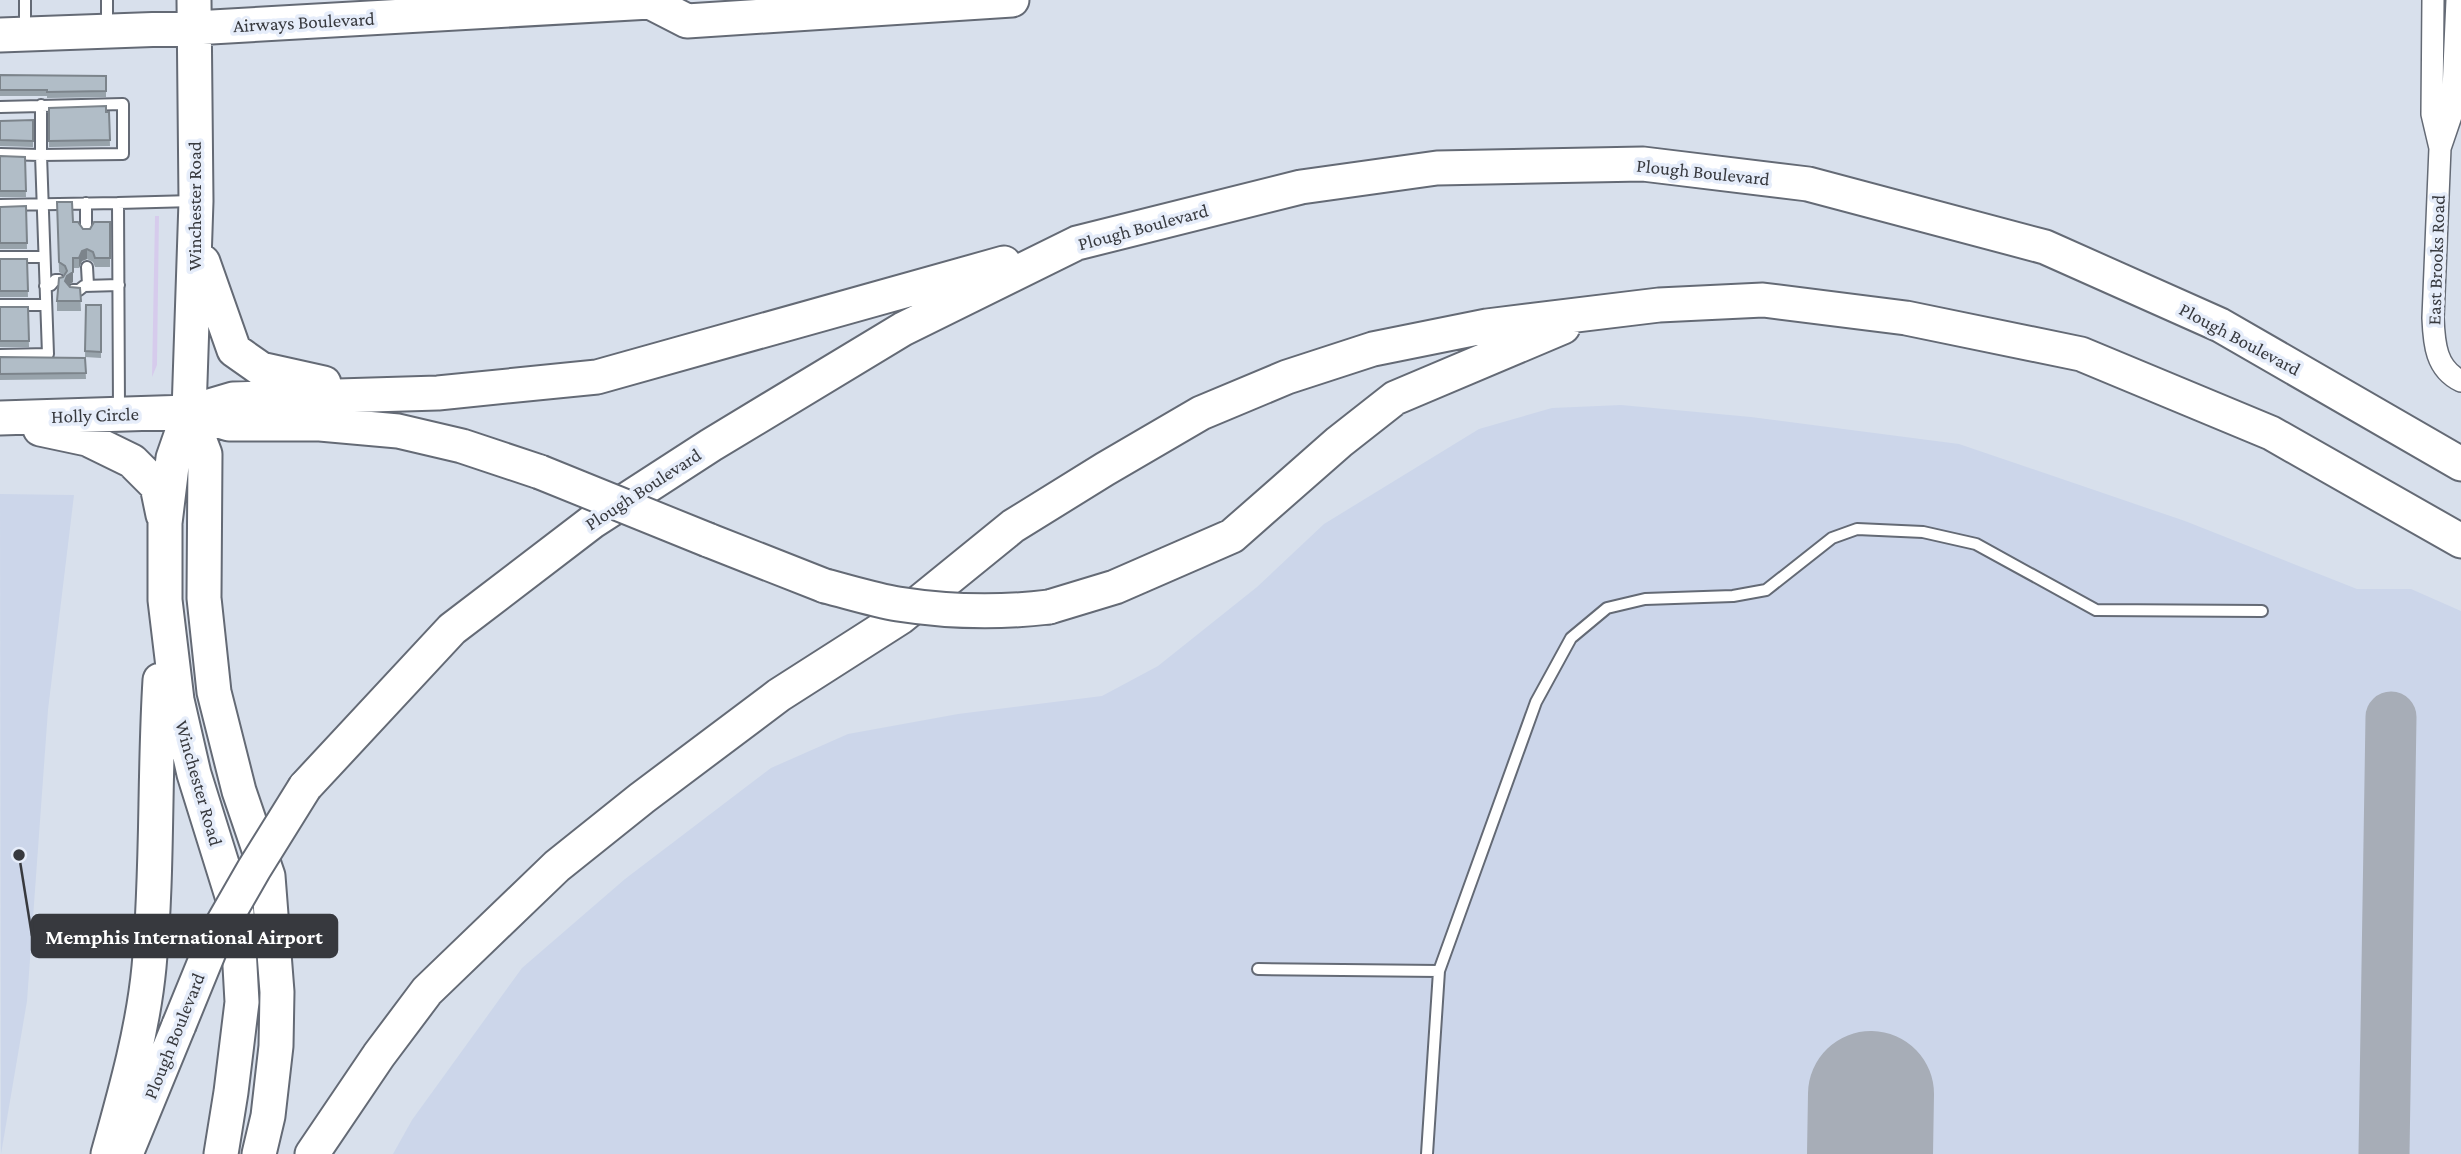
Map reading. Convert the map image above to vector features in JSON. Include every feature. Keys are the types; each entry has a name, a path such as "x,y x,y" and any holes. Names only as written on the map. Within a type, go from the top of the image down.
{"main road":[{"name":"Airways Boulevard","path":"13,35 107,16 362,14 651,1 687,21 1012,0"},
{"name":"Winchester Road","path":"194,14 196,201 189,412 173,458 165,523 165,600 177,700 191,762 237,912 242,1002 221,1154"},
{"name":"Plough Boulevard","path":"126,1154 215,937 304,787 452,629 592,522 711,445 903,329 1077,243 1301,187 1437,168 1643,164 1808,184 2045,247 2220,325 2461,464"},
{"path":"195,237 234,350 261,369 315,383 438,393"},
{"path":"189,412 233,399 438,393 597,377 1077,243"},
{"path":"312,1154 426,991 557,866 652,790 779,695 901,617 1013,526 1105,469 1201,414 1287,377 1373,349 1487,326 1606,310 1763,300 1906,318 2081,354 2271,433 2461,541"},
{"path":"189,412 229,424 320,424 398,430 462,446 540,472 825,586 897,604 947,610 1006,612 1049,607 1115,587 1232,536 1339,442 1395,398 1606,310"},
{"name":"Winchester Road","path":"189,412 205,454 204,598 214,692 239,791 270,889 277,992 276,1046 268,1116 258,1154"},
{"name":"Holly Circle","path":"0,419 189,412"},
{"path":"0,419 87,439 132,461 157,486 165,523"},
{"path":"108,1154 133,1061 149,970 156,880 159,709 165,600"},
{"path":"331,1154 344,1133 379,1055"}],"street":[{"name":"East Brooks Road","path":"2432,0 2432,114 2440,148 2434,336 2438,356 2453,376"},
{"name":"East Brooks Road","path":"2440,148 2452,113 2457,0"}],"lane":[{"path":"13,35 25,0"},
{"path":"0,107 124,104 123,154 0,154"},
{"path":"0,355 48,354 46,305 53,285 44,257 41,105"},
{"path":"0,205 196,201"},
{"path":"86,203 86,232"},
{"path":"118,203 119,414"},
{"path":"0,257 44,257"},
{"path":"87,267 79,285 119,285"},
{"path":"0,305 46,305"},
{"path":"1427,1154 1439,971 1536,702 1572,638 1607,608 1646,599 1733,596 1766,590 1832,538 1857,529 1923,532 1976,544 2096,610 2262,611"},
{"path":"1258,969 1439,971"}],"shaded area":[{"path":"155,216 159,216 157,365 152,377"},
{"path":"1621,405 1751,417 1959,444 2185,521 2357,589 2411,589 2461,611 2461,1154 393,1154 412,1120 522,968 625,879 771,768 848,734 958,714 1102,696 1158,666 1257,587 1324,524 1479,429 1552,408"},
{"path":"0,494 74,495 48,710 27,1001 1,1154"}],"building":[{"path":"0,75 106,76 106,91 0,90"},
{"path":"106,106 106,112 109,112 110,140 49,141 49,108"},
{"path":"33,120 33,141 0,140 0,121"},
{"path":"0,156 25,157 26,191 0,191"},
{"path":"57,202 72,202 73,222 78,222 83,229 90,229 94,222 110,222 110,258 95,258 93,252 87,249 82,251 79,258 73,258 73,272 65,281 70,287 80,288 81,301 57,301 59,278 67,271 59,262"},
{"path":"26,206 27,243 0,243 0,207"},
{"path":"0,259 27,259 28,291 0,291"},
{"path":"86,305 101,305 101,352 85,351"},
{"path":"0,307 28,307 29,341 0,341"},
{"path":"0,357 85,358 86,373 0,374"}],"taxiway":[{"path":"2384,1154 2391,717"}],"runway":[{"path":"1870,1154 1871,1094"}],"place":[{"name":"Memphis International Airport","path":"19,855"}]}
